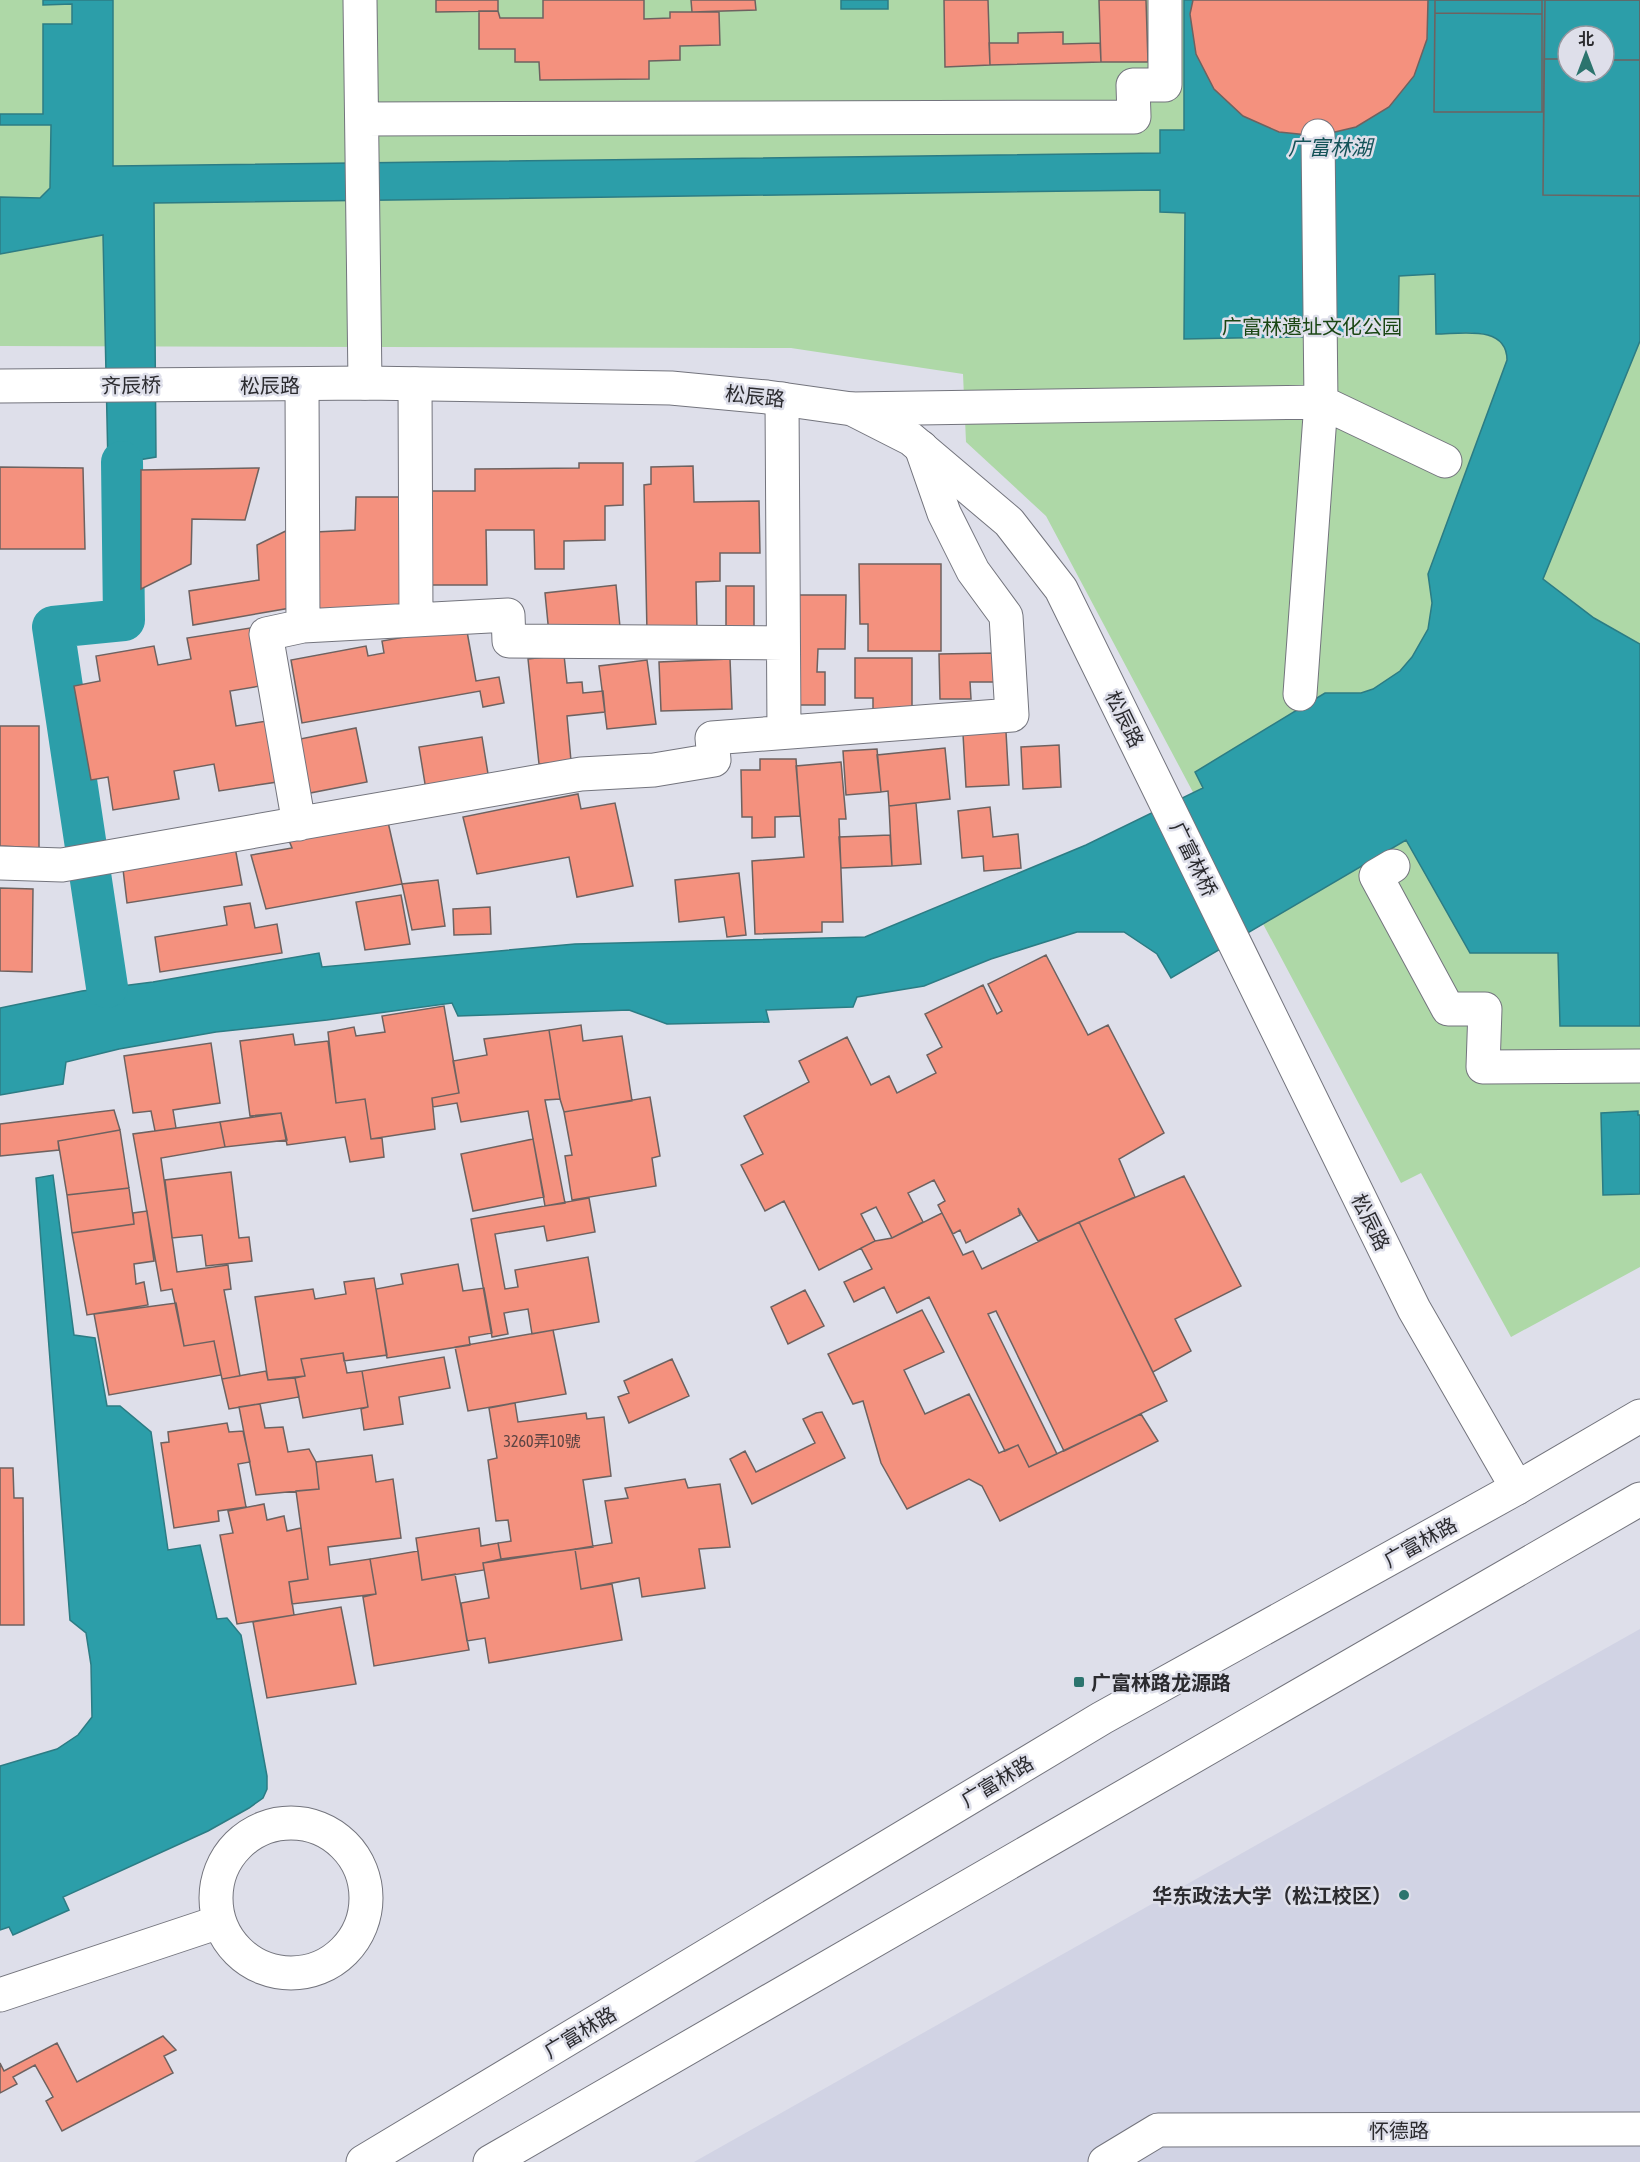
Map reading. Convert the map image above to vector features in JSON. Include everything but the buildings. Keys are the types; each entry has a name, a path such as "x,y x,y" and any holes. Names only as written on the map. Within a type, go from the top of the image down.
{"street":[{"path":"360,0 365,383"},
{"path":"362,135 1134,117 1133,85 1165,85 1166,11"},
{"path":"1300,694 1321,402 1318,136"},
{"name":"松辰路","path":"178,385 365,383 671,388 782,399 852,409 911,439 1009,522 1061,590 1150,769"},
{"path":"415,384 416,619"},
{"name":"齐辰桥","path":"0,386 178,385"},
{"path":"303,385 303,626"},
{"path":"782,399 784,732"},
{"path":"852,409 1321,402 1445,461"},
{"path":"0,863 62,865 581,774 654,770 714,760 712,738 1012,715 1006,616 968,561 944,513 921,447"},
{"path":"299,824 266,634 303,626 508,615 509,641 783,643"},
{"name":"广富林桥","path":"1150,769 1238,949"},
{"path":"1393,866 1376,876 1448,1009 1485,1009 1483,1067 1640,1066"},
{"name":"松辰路","path":"1238,949 1414,1309 1517,1488"},
{"name":"广富林路","path":"363,2162 1102,1718 1517,1488 1640,1416"},
{"path":"490,2162 1640,1499"},
{"path":"297,1823 321,1828 342,1842 357,1861 366,1884 367,1909 359,1933 344,1953 323,1968 298,1974 273,1972 250,1962 231,1945 219,1922 215,1898 219,1874 223,1866 231,1852 249,1836 272,1825 297,1823"},
{"path":"0,1995 219,1922"},
{"name":"怀德路","path":"1105,2162 1158,2130 1640,2129"}],"shaded area":[{"name":"华东政法大学（松江校区）","path":"1640,1629 1640,2162 694,2162"}],"green space":[{"name":"广富林遗址文化公园","path":"0,0 1640,0 1640,1267 1511,1337 1421,1173 1401,1183 1046,516 966,442 963,374 791,348 0,346"}],"water":[{"name":"广富林湖","path":"43,0 113,0 113,166 1160,153 1160,130 1184,130 1184,0 1640,0 1640,341 1543,579 1594,618 1640,644 1640,1026 1560,1026 1558,953 1470,953 1406,840 1171,978 1157,954 1124,932 1077,932 991,959 924,986 857,997 853,1007 766,1010 769,1022 667,1024 629,1010 458,1016 452,1003 216,1032 119,1049 66,1062 63,1084 0,1095 0,1008 82,991 153,982 319,953 322,967 575,944 865,937 1086,845 1203,788 1195,772 1325,693 1361,693 1373,689 1400,671 1412,657 1428,629 1432,603 1428,574 1507,360 1505,349 1491,336 1469,333 1436,334 1435,274 1399,276 1398,335 1184,339 1185,213 1160,212 1160,190 154,203 156,457 108,465 103,235 0,254 0,197 40,198 50,188 51,125 0,125 0,114 43,114 43,24 72,24 72,4 43,5"},
{"path":"841,0 888,0 888,9 841,9"},
{"path":"1638,1111 1640,1115 1640,1194 1603,1195 1601,1113"},
{"path":"53,1175 74,1335 95,1338 107,1406 120,1406 151,1432 168,1550 200,1545 217,1619 227,1618 241,1635 267,1776 267,1789 263,1798 249,1808 208,1831 63,1897 69,1910 13,1935 9,1927 0,1930 0,1766 57,1749 78,1735 92,1717 91,1665 86,1633 70,1620 36,1178"}],"waterway":[{"path":"107,987 53,627 124,620 122,462"}],"place":[{"name":"广富林路龙源路","path":"1079,1682"},
{"name":"华东政法大学（松江校区）","path":"1404,1895"}]}
